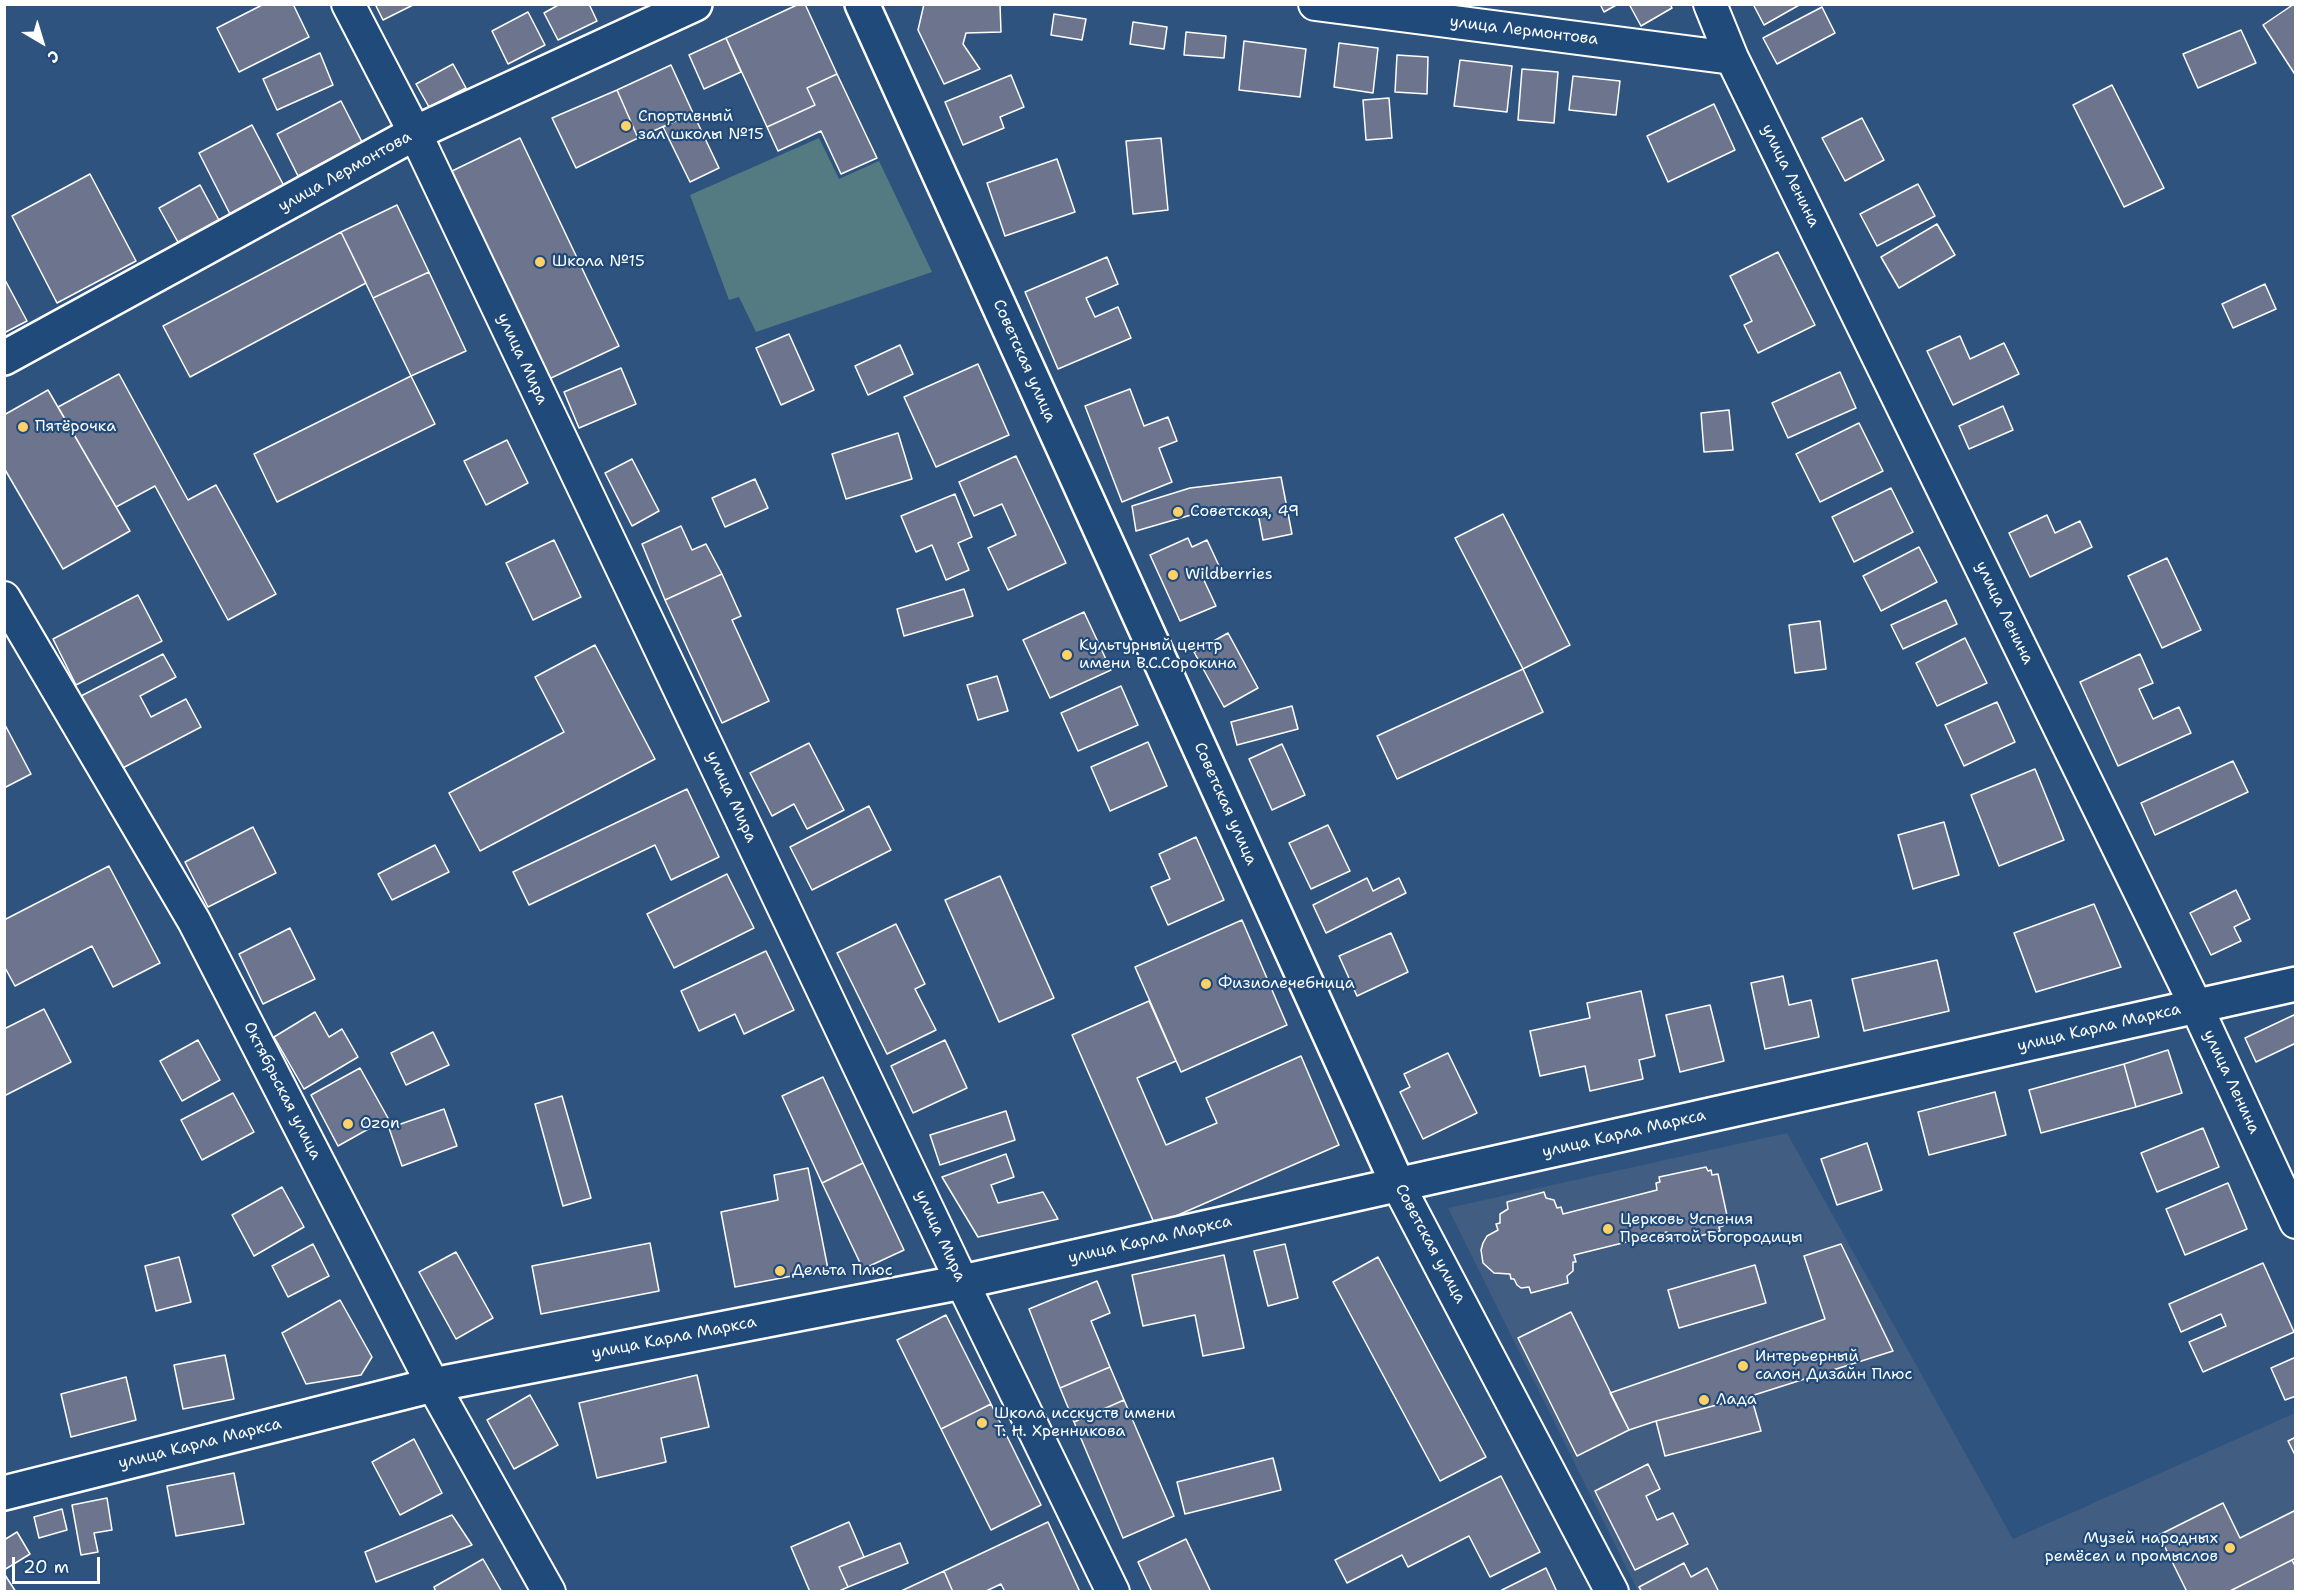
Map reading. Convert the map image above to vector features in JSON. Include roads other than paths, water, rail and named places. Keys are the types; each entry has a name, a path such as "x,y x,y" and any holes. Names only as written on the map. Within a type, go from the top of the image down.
{"main road":[{"name":"улица Лермонтова","path":"4,358 415,133 694,4"},
{"name":"Советская улица","path":"862,4 1398,1185"},
{"name":"улица Карла Маркса","path":"4,1493 434,1385 962,1281 2295,984"}],"street":[{"name":"улица Мира","path":"348,4 415,133 962,1281 1113,1592"},
{"name":"улица Лермонтова","path":"1315,4 1732,58"},
{"name":"улица Ленина","path":"1710,4 1732,58 2196,1006 2295,1222"},
{"name":"Октябрьская улица","path":"4,598 195,921 434,1385 549,1592"},
{"name":"Советская улица","path":"1398,1185 1612,1592"}],"place":[{"name":"Спортивный зал школы №15","path":"626,126"},
{"name":"Школа №15","path":"540,262"},
{"name":"Пятёрочка","path":"23,427"},
{"name":"Советская, 49","path":"1178,512"},
{"name":"Wildberries","path":"1173,575"},
{"name":"Культурный центр имени В.С.Сорокина","path":"1067,655"},
{"name":"Физиолечебница","path":"1206,984"},
{"name":"Ozon","path":"348,1124"},
{"name":"Церковь Успения Пресвятой Богородицы","path":"1608,1229"},
{"name":"Дельта Плюс","path":"780,1271"},
{"name":"Интерьерный салон Дизайн Плюс","path":"1743,1366"},
{"name":"Лада","path":"1704,1400"},
{"name":"Школа исскуств имени Т. Н. Хренникова","path":"982,1423"},
{"name":"Музей народных ремёсел и промыслов","path":"2230,1548"}]}
